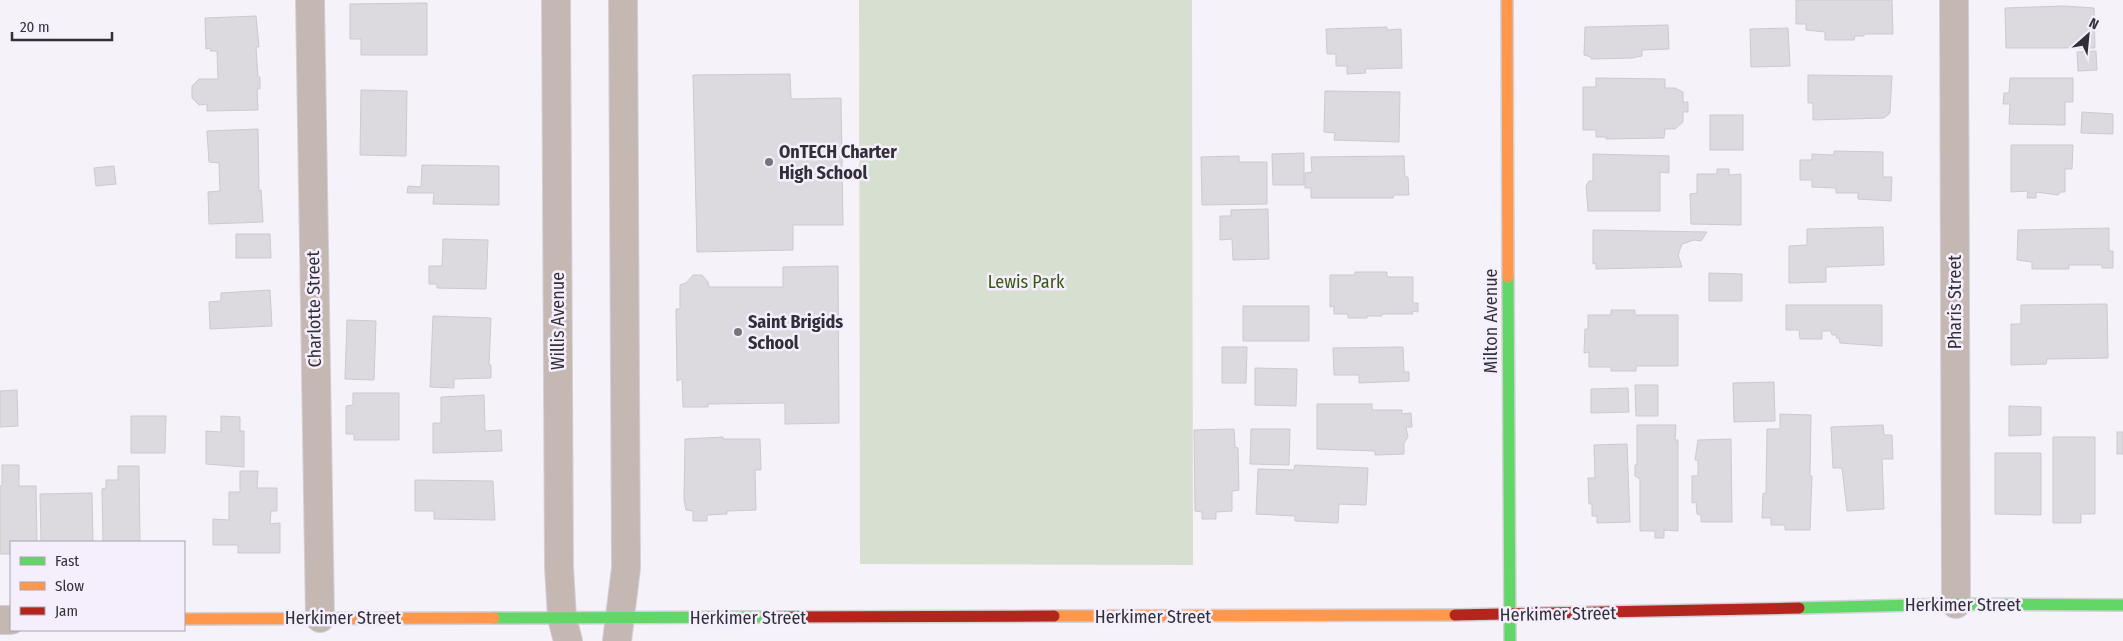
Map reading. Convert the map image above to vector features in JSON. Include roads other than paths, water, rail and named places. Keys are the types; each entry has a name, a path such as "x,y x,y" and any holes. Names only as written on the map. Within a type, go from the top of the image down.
{"street":[{"name":"Charlotte Street","path":"310,0 320,618"},
{"name":"Willis Avenue","path":"556,0 559,557 565,629"},
{"path":"619,630 626,568 623,0"},
{"name":"Milton Avenue","path":"1507,0 1510,641"},
{"name":"Pharis Street","path":"1954,0 1956,604"},
{"name":"Herkimer Street","path":"185,619 320,618 619,630 1510,615 1956,604 2123,605"}],"place":[{"name":"OnTECH Charter High School","path":"769,162"},
{"name":"Saint Brigids School","path":"738,332"}],"park label":[{"name":"Lewis Park","path":"1026,282"}]}
